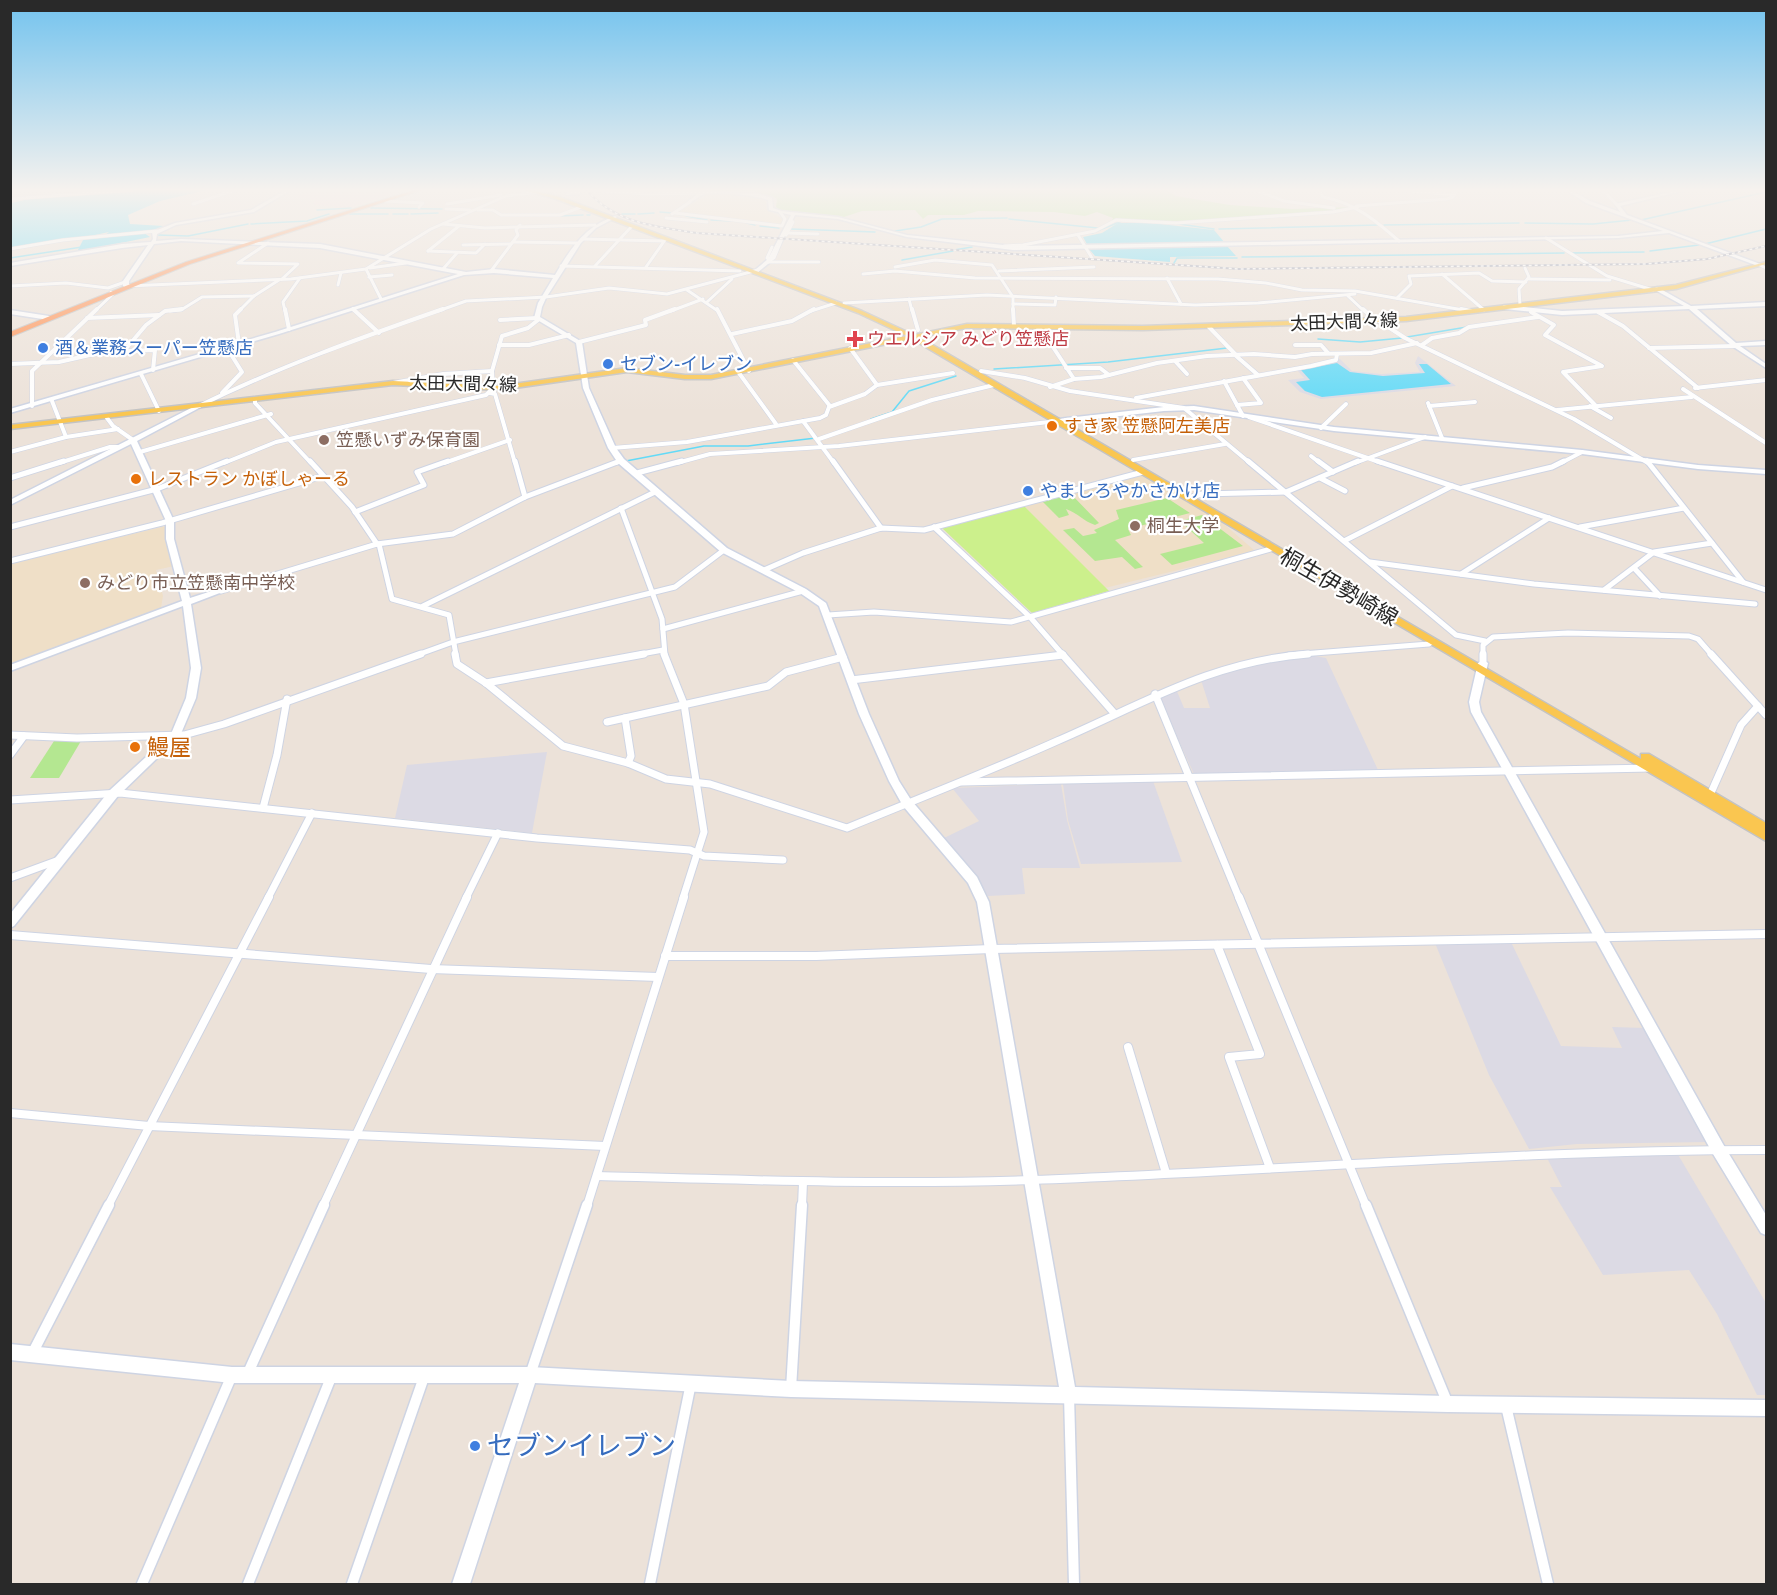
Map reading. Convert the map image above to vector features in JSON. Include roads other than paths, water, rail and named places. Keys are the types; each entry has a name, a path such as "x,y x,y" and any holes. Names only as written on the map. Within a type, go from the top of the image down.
{"highway":[{"path":"10,333 125,284 182,264"},
{"path":"46,318 111,292 125,284"}],"main road":[{"name":"桐生伊勢崎線","path":"737,264 916,334 994,385 1133,460 1274,548 1433,641 1483,666 1650,769 1767,837"},
{"name":"桐生伊勢崎線","path":"738,264 844,303 916,334 981,371 1143,472 1192,497 1767,828"},
{"name":"太田大間々線","path":"10,427 107,418 393,383 492,390 633,370 697,377 739,373 916,334 967,326 1209,327 1378,321 1655,290 1688,285 1764,265"}],"street":[{"path":"125,284 140,264"},
{"path":"239,344 235,315 254,296 280,280 298,264"},
{"path":"366,269 375,264"},
{"path":"10,286 66,283 108,288 125,284 280,280 396,264"},
{"path":"415,264 463,273"},
{"path":"443,269 447,264"},
{"path":"491,271 496,264"},
{"path":"10,503 222,394 318,353 466,301 544,297 609,288 665,294 756,271 765,264"},
{"path":"863,274 909,264"},
{"path":"988,264 999,271 1006,290 1012,295 1014,326"},
{"path":"999,271 1068,264"},
{"path":"1093,264 1095,279"},
{"path":"1584,264 1613,279 1655,290 1692,308 1735,345 1767,366"},
{"path":"525,497 510,440 492,390 492,371 503,336 528,328 537,319 544,297 561,266 740,271"},
{"path":"894,267 937,276 1218,279 1266,283 1309,291 1355,291 1471,311"},
{"path":"1520,306 1518,292 1527,280 1525,268"},
{"path":"366,269 381,299"},
{"path":"10,411 52,401 227,348 463,273 491,271 557,276"},
{"path":"338,285 341,273"},
{"path":"1442,274 1484,310"},
{"path":"1397,298 1411,284 1408,276 1482,274 1492,281 1613,279"},
{"path":"369,278 392,275"},
{"path":"289,329 283,302 300,278"},
{"path":"579,342 645,325 644,320 705,300 732,278"},
{"path":"1167,278 1181,304"},
{"path":"687,290 718,310 749,370"},
{"path":"844,303 1012,295 1067,297 1071,301 1181,304 1258,303 1348,296 1355,294 1355,291"},
{"path":"32,406 32,372 113,294 111,292"},
{"path":"124,351 165,311 182,310 202,297 254,296"},
{"path":"1348,296 1378,321 1419,344 1557,410 1646,460 1743,582"},
{"path":"1013,304 1055,305 1058,304 1056,297"},
{"path":"909,299 916,334"},
{"path":"732,334 792,321 816,308 836,303"},
{"path":"1504,307 1531,312 1598,312 1767,304"},
{"path":"353,309 379,333"},
{"path":"10,311 46,318"},
{"path":"1531,312 1554,326 1545,335 1602,366 1563,372 1593,406 1611,418"},
{"path":"1598,312 1623,326 1698,387"},
{"path":"87,318 110,319 159,315"},
{"path":"1050,387 1074,379 1109,375 1150,364 1175,361 1236,355 1295,357 1328,353 1380,352 1463,332 1469,327 1538,317"},
{"path":"500,320 537,319 579,342 586,388 612,448 621,461 724,550 818,600 828,615 879,749 907,803 973,880 983,902 1068,1394 1074,1584"},
{"path":"1046,327 1051,344 1074,379"},
{"path":"1209,327 1258,375"},
{"path":"499,345 529,345 569,335"},
{"path":"1649,348 1767,343"},
{"path":"1295,345 1321,345 1328,353"},
{"path":"222,394 242,372 227,348"},
{"path":"850,348 876,385"},
{"path":"10,364 40,363 124,351 155,350 153,370"},
{"path":"1131,400 1335,360 1338,358 1337,354"},
{"path":"630,360 633,370"},
{"path":"793,360 830,406"},
{"path":"1175,361 1187,374"},
{"path":"1066,368 1100,368 1109,375"},
{"path":"393,383 436,374 492,371"},
{"path":"981,371 1025,378 1050,387 1321,428 1582,452 1693,467 1767,472"},
{"path":"739,373 776,424"},
{"path":"612,448 687,442 824,417 830,406 865,394 876,385 953,373"},
{"path":"141,374 159,411"},
{"path":"1237,405 1261,403 1243,378"},
{"path":"1767,380 1683,389 1692,397 1767,443"},
{"path":"1224,381 1246,416 1366,458 1767,590"},
{"path":"819,439 932,400 994,385"},
{"path":"10,527 157,489 243,453 289,439 492,390"},
{"path":"1557,410 1692,397"},
{"path":"255,399 256,404 271,414 289,439 356,512 378,544 392,599 449,615 457,664 486,682 563,746 628,763 655,777 697,783 751,796 847,828 1058,741 1113,713 1206,674 1258,659 1353,648 1429,644 1433,641"},
{"path":"52,401 66,437"},
{"path":"1442,438 1429,405 1475,402"},
{"path":"1321,428 1346,404"},
{"path":"637,473 707,455 823,447 1184,408 1458,637 1485,641 1501,636 1568,633 1695,637 1767,716"},
{"path":"140,452 271,414"},
{"path":"10,923 114,793 176,736 186,714 196,668 186,602 170,539 170,521 133,440 107,418"},
{"path":"803,421 819,439 856,496 881,528"},
{"path":"10,452 66,437 118,429"},
{"path":"1192,497 1284,492 1366,458 1425,437"},
{"path":"356,512 424,485 417,472 510,440"},
{"path":"1133,460 1225,444"},
{"path":"10,478 110,447 119,447"},
{"path":"1461,489 1552,467 1582,452"},
{"path":"1311,456 1333,472"},
{"path":"10,668 221,591 378,544 453,534 525,497 621,461"},
{"path":"1407,471 1412,465"},
{"path":"764,570 803,553 881,528 919,530 934,527 1143,472"},
{"path":"10,561 170,521 322,476"},
{"path":"1320,478 1345,491"},
{"path":"1344,541 1452,486"},
{"path":"423,606 657,491"},
{"path":"461,1584 597,1176 704,826 684,704 663,650 662,619 650,592 621,508"},
{"path":"1578,527 1684,508"},
{"path":"1461,574 1549,518"},
{"path":"934,527 1030,617 1113,713"},
{"path":"1604,591 1653,552 1712,543"},
{"path":"828,615 876,610 1011,622 1274,548"},
{"path":"10,735 176,736 224,724 286,699 453,642 686,581 724,550"},
{"path":"1370,562 1604,591 1755,604"},
{"path":"1634,568 1660,596"},
{"path":"663,629 803,591"},
{"path":"1485,641 1483,666 1474,702 1476,712 1718,1149 1767,1228"},
{"path":"486,682 663,650"},
{"path":"851,680 1063,656"},
{"path":"607,722 768,686 786,672 843,657"},
{"path":"1155,694 1448,1404"},
{"path":"263,808 277,755 286,699"},
{"path":"1710,795 1741,726 1758,706"},
{"path":"625,718 631,756 628,763"},
{"path":"10,755 24,736"},
{"path":"956,782 1650,769 1660,766"},
{"path":"10,800 114,793 624,846 690,850 696,854 783,860"},
{"path":"32,1354 312,813"},
{"path":"142,1584 239,1375 356,1133 431,969 498,833"},
{"path":"10,878 60,860"},
{"path":"665,956 816,956 991,949 1600,937 1617,939 1767,934"},
{"path":"10,935 431,969 658,977"},
{"path":"1216,945 1260,1054 1229,1057 1269,1168"},
{"path":"1128,1047 1166,1173"},
{"path":"10,1113 149,1126 356,1133 605,1146"},
{"path":"597,1176 802,1182 1030,1180 1636,1150 1767,1150"},
{"path":"791,1389 802,1182"},
{"path":"10,1352 239,1375 530,1376 791,1389 1448,1404 1767,1408"},
{"path":"352,1584 424,1374"},
{"path":"248,1584 332,1375"},
{"path":"650,1584 691,1383"},
{"path":"1506,1403 1548,1584"}],"water":[{"path":"1337,363 1350,372 1383,376 1425,373 1419,364 1427,364 1451,384 1322,397 1305,391 1296,382 1310,380 1301,370"}],"waterway":[{"path":"1407,337 1467,327"},
{"path":"1318,339 1360,342 1402,338"},
{"path":"994,369 1108,362 1227,348"},
{"path":"871,419 892,412 909,391 956,376"},
{"path":"626,461 704,446 748,446 816,438"}],"railway":[{"path":"1170,264 1239,269 1611,264"}],"place":[{"name":"ウエルシア みどり笠懸店","path":"855,339"},
{"name":"酒＆業務スーパー笠懸店","path":"43,348"},
{"name":"セブン-イレブン","path":"608,364"},
{"name":"すき家 笠懸阿左美店","path":"1052,426"},
{"name":"笠懸いずみ保育園","path":"324,440"},
{"name":"レストラン かぼしゃーる","path":"136,479"},
{"name":"やましろやかさかけ店","path":"1028,491"},
{"name":"桐生大学","path":"1135,526"},
{"name":"みどり市立笠懸南中学校","path":"85,583"},
{"name":"鰻屋","path":"135,747"},
{"name":"セブンイレブン","path":"475,1446"}]}
